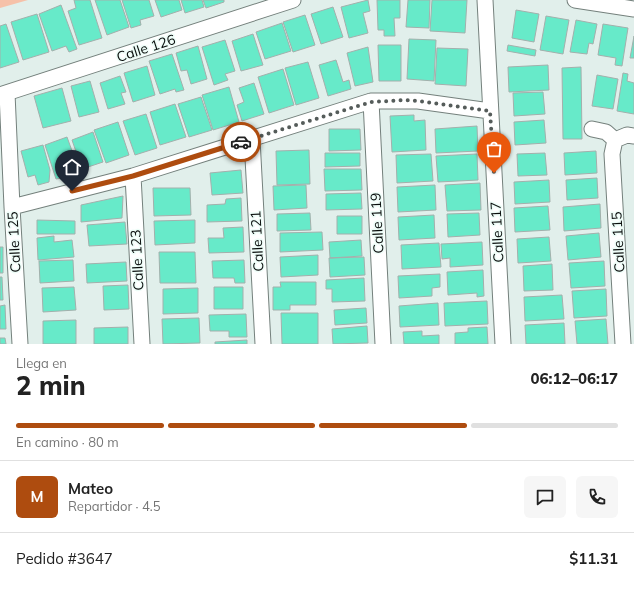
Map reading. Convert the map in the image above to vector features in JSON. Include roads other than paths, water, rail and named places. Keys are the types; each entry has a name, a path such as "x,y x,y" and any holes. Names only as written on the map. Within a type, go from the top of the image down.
{"street":[{"name":"Calle 126","path":"4,94 292,0"},
{"name":"Calle 117","path":"485,0 503,344"},
{"path":"575,0 634,9"},
{"name":"Calle 125","path":"4,94 20,344"},
{"path":"12,207 133,176 371,102 406,100 490,111"},
{"name":"Calle 119","path":"371,102 383,344"},
{"path":"592,128 606,132 615,140 627,135 634,136"},
{"name":"Calle 121","path":"252,139 263,344"},
{"name":"Calle 115","path":"615,140 612,154 623,344"},
{"name":"Calle 123","path":"133,176 142,344"}]}
